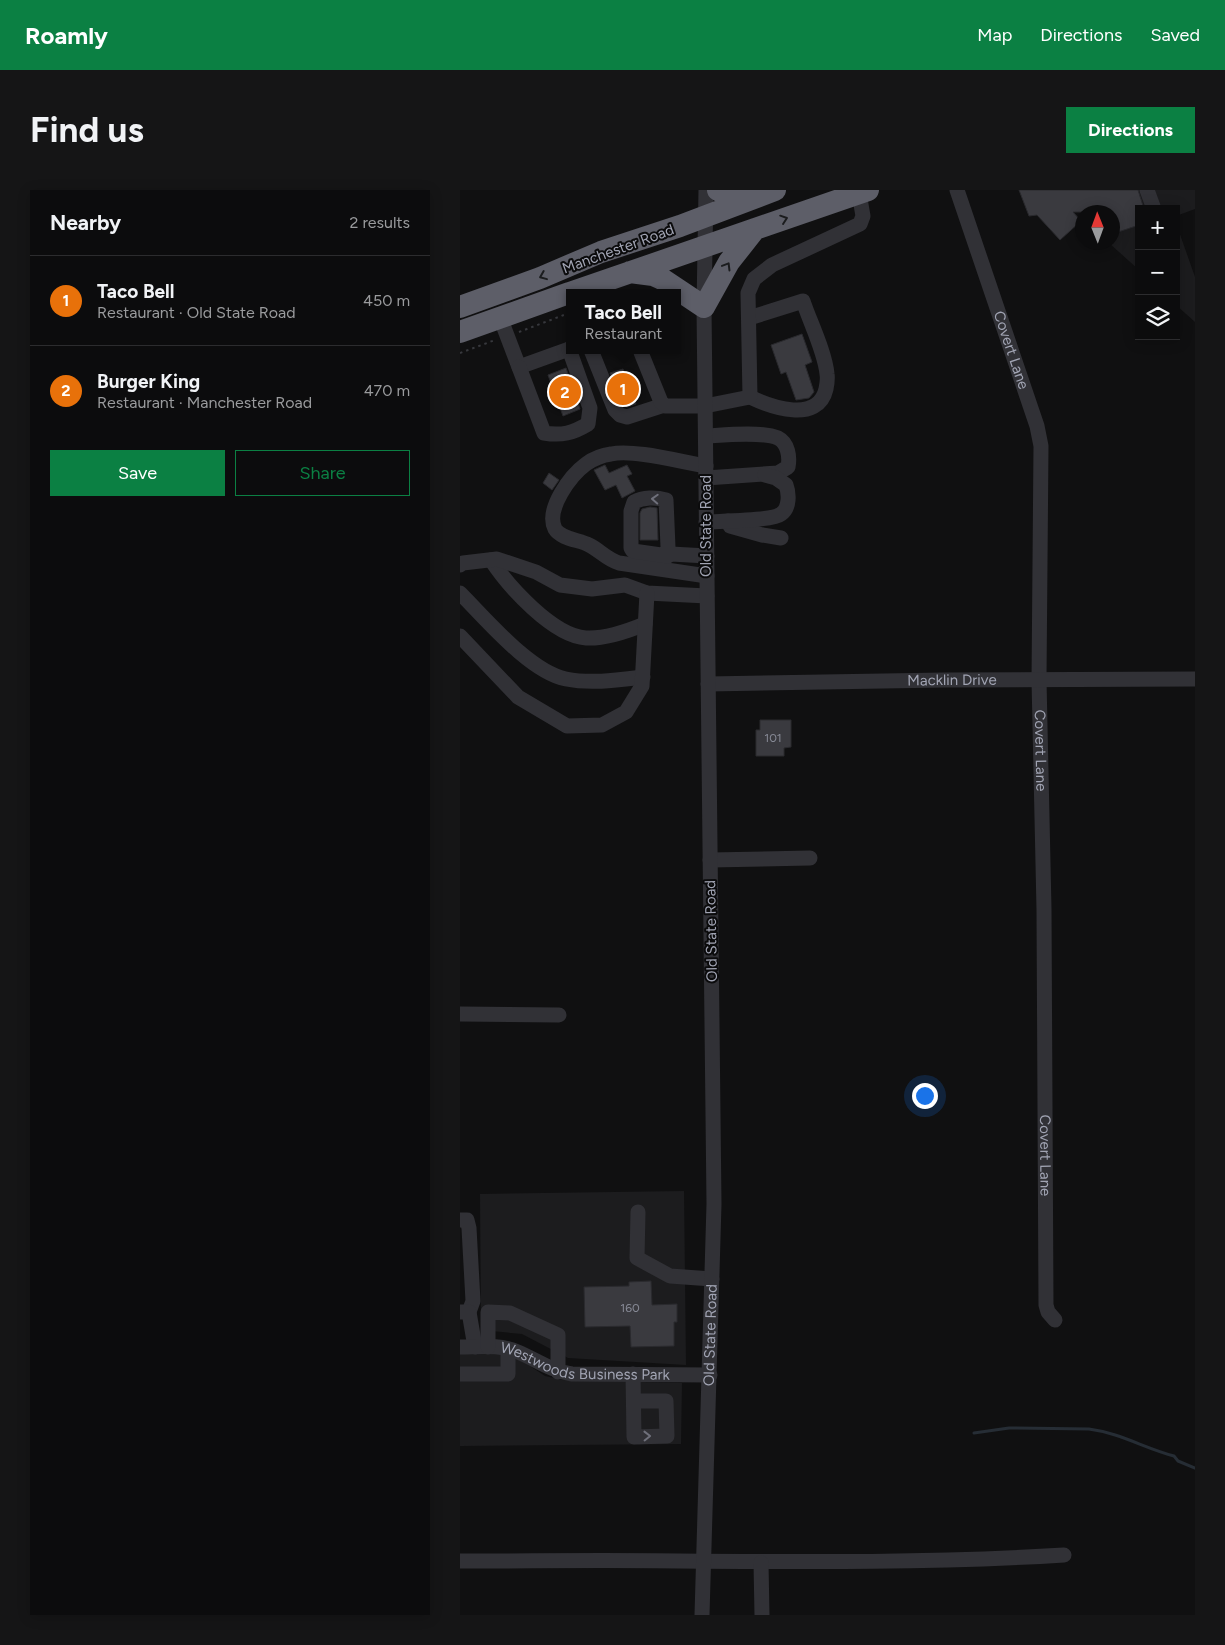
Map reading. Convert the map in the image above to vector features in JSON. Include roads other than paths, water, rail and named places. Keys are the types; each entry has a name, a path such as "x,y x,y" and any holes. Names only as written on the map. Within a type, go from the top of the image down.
{"highway":[{"path":"718,190 726,196 745,201"},
{"name":"Manchester Road","path":"460,307 540,278 601,252 775,190"},
{"name":"Manchester Road","path":"581,289 863,192"},
{"path":"681,292 704,307 729,262 754,229"},
{"path":"629,272 653,275 677,289"},
{"name":"Manchester Road","path":"460,332 499,328 566,295"}],"street":[{"name":"Old State Road","path":"702,1615 714,1204 704,307 706,190"},
{"name":"Covert Lane","path":"957,190 1037,426 1041,446 1039,680 1044,919 1046,1305 1048,1312 1055,1320"},
{"path":"1147,190 1153,205"},
{"path":"750,397 748,293 754,279 781,259 860,224 863,216 863,192"},
{"path":"593,354 615,410 620,415 627,417 664,405 672,407 705,406 750,397 769,406 785,409 803,410 820,402 824,396 828,376 803,301 748,318"},
{"path":"499,328 519,366 544,433 559,436 580,429 588,424 590,408 571,354"},
{"path":"519,366 566,350"},
{"path":"642,354 661,402 664,405"},
{"path":"706,436 736,434 763,435 778,438 787,450 789,457 788,466 778,473 706,472 623,453 603,456 588,462 577,472 555,504 553,520 559,534 590,546 606,558 618,563 707,576"},
{"path":"706,522 776,517 782,514 786,509 788,496 786,485 776,478 761,474"},
{"path":"728,521 730,526 762,536 781,538"},
{"path":"671,554 707,556"},
{"path":"460,565 497,559 536,572 560,585 592,589 625,585 647,593 707,596"},
{"path":"491,560 502,576 531,607 565,632 586,638 620,634 645,624"},
{"path":"460,593 529,660 543,670 565,679 592,681 643,677"},
{"path":"460,636 518,697 568,726 602,726 626,712 642,686 647,593"},
{"name":"Macklin Drive","path":"708,684 944,680 1195,679"},
{"path":"710,860 810,858"},
{"path":"460,1014 559,1015"},
{"path":"638,1212 637,1258 670,1276 712,1278"},
{"path":"460,1220 467,1220 469,1228 472,1301 464,1312 475,1347"},
{"path":"475,1347 488,1312 510,1313 558,1335 558,1372"},
{"name":"Westwoods Business Park","path":"475,1347 517,1351 558,1372 572,1374 710,1375"},
{"path":"460,1374 508,1374 508,1349"},
{"path":"634,1374 634,1401"},
{"path":"460,1561 761,1563 1015,1558 1064,1555"},
{"path":"761,1563 762,1615"}],"waterway":[{"path":"974,1433 1009,1428 1089,1429 1122,1437 1174,1456 1178,1461 1195,1468"}],"place":[{"name":"Taco Bell","path":"623,389"},
{"name":"Burger King","path":"565,392"}]}
